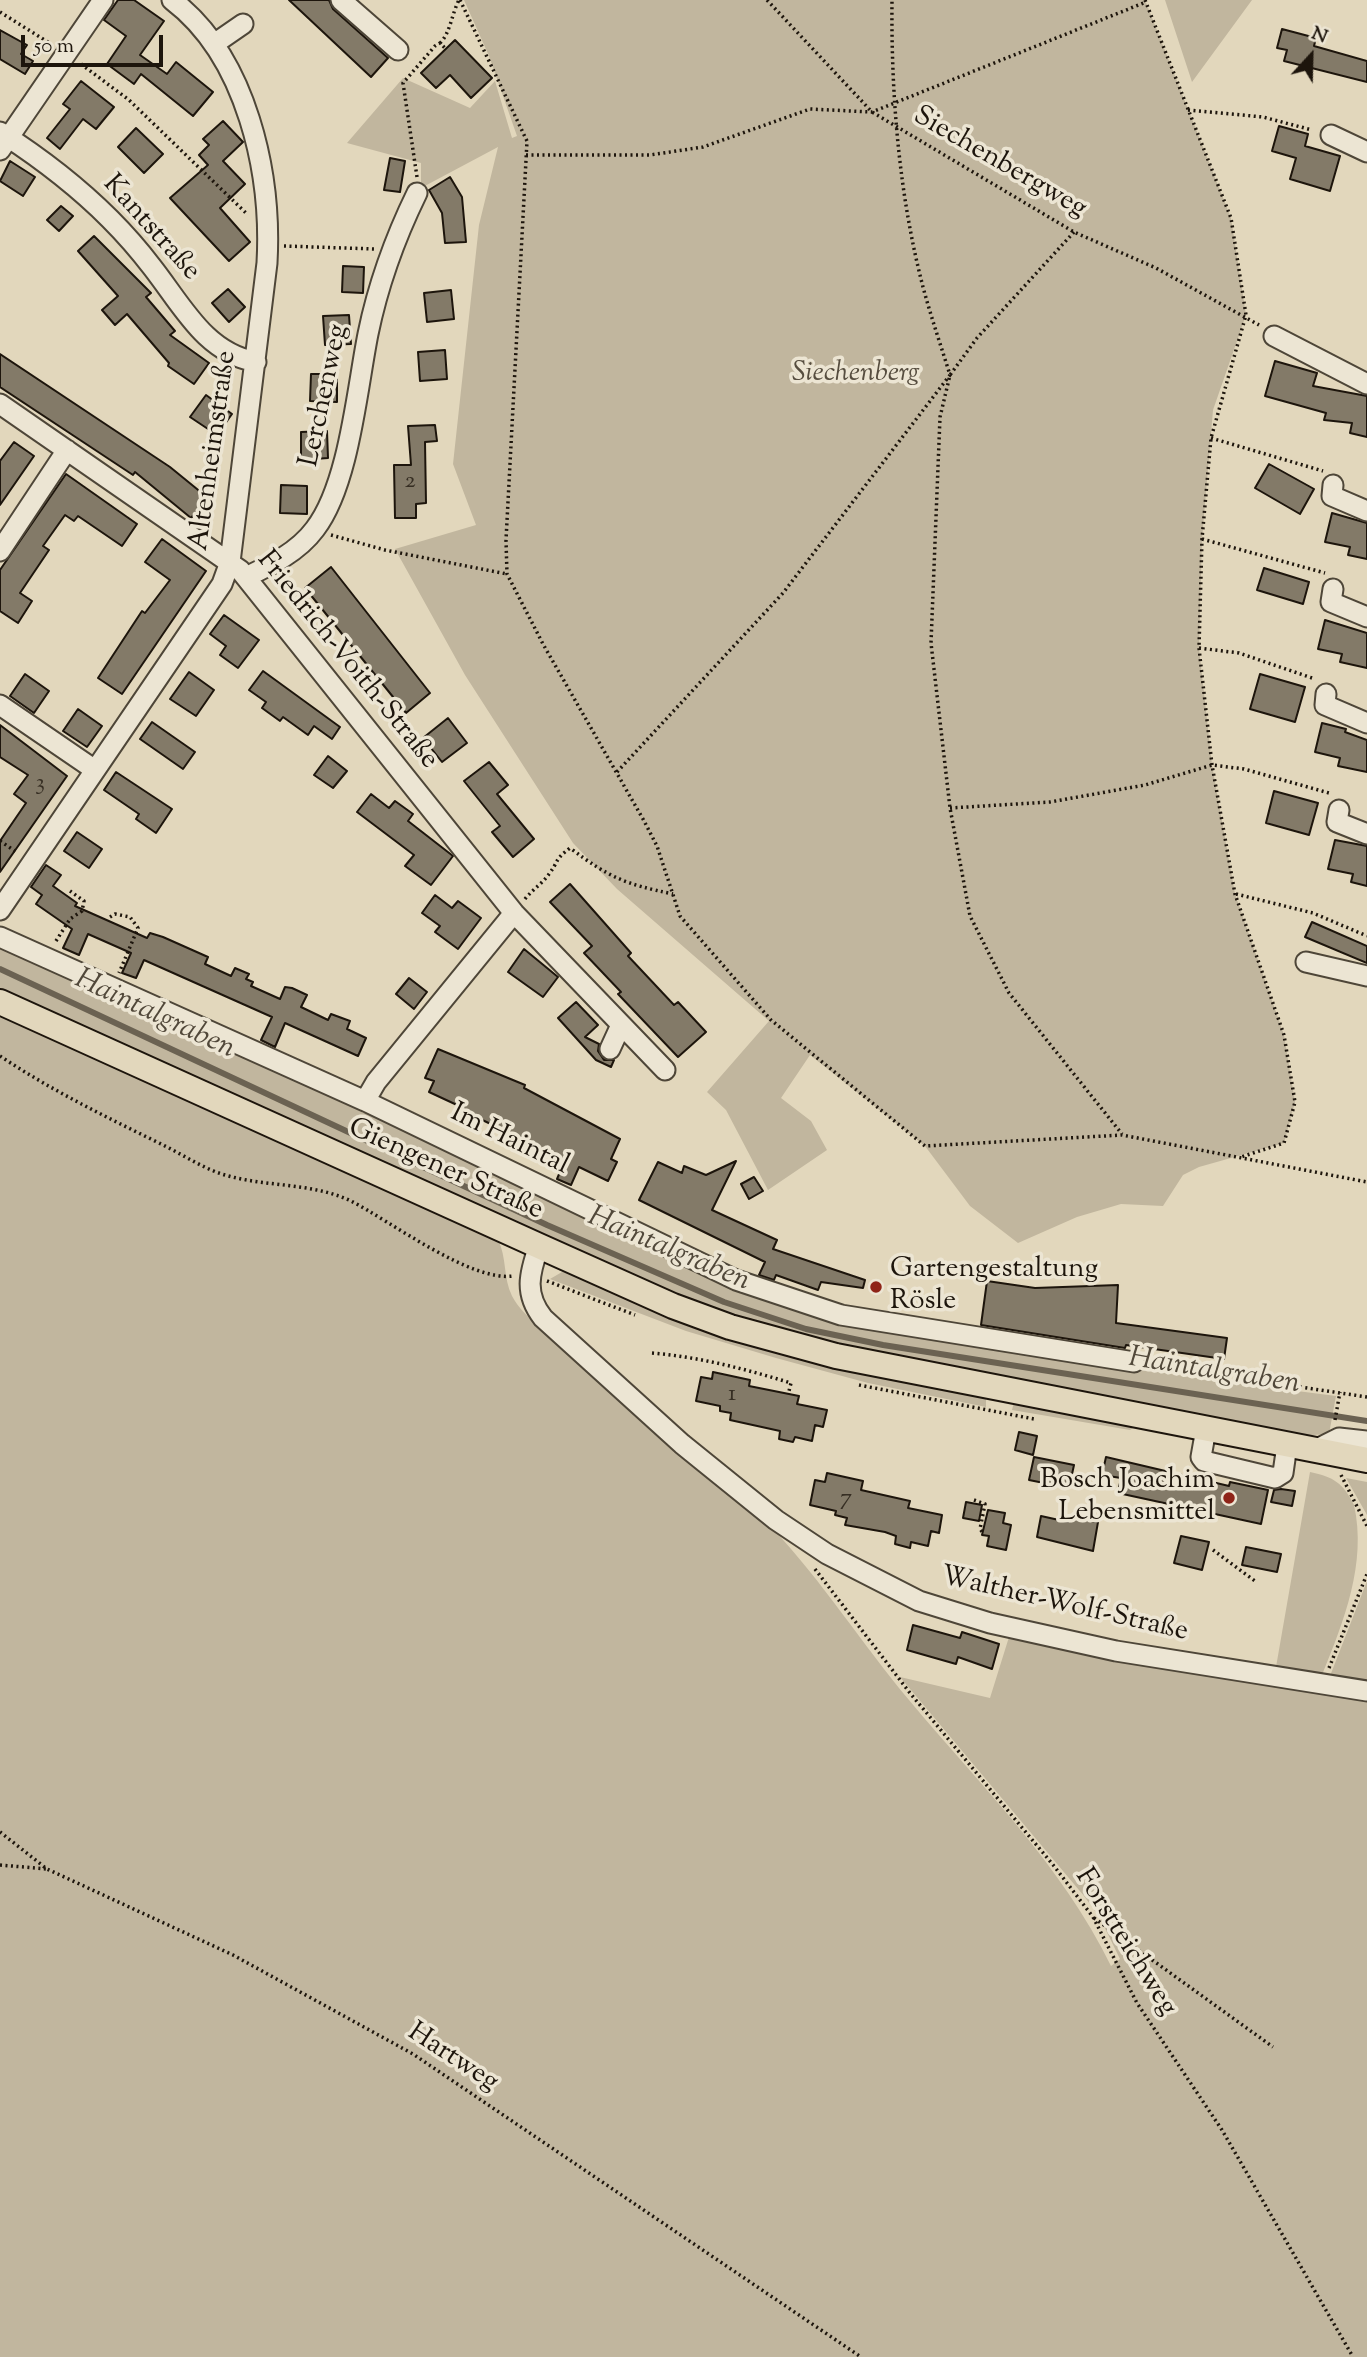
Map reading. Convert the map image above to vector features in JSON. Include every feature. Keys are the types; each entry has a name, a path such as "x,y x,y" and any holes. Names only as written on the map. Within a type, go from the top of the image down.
{"main road":[{"name":"Giengener Straße","path":"0,1002 698,1316 793,1346 1367,1460"}],"street":[{"path":"3,140 103,0"},
{"name":"Altenheimstraße","path":"0,910 222,584 230,562 256,362 268,246 268,218 257,152 232,77 214,44 185,10 172,0"},
{"path":"341,0 398,50"},
{"path":"214,44 243,24"},
{"path":"1331,135 1367,152"},
{"name":"Kantstraße","path":"3,140 71,184 107,216 151,265 207,337 235,357 256,362"},
{"name":"Lerchenweg","path":"246,577 294,551 318,526 329,505 344,456 377,296 398,233 417,193"},
{"path":"1274,336 1367,384"},
{"name":"Friedrich-Voith-Straße","path":"0,404 230,562 246,577 514,913 665,1070"},
{"path":"0,551 67,450"},
{"path":"1333,485 1332,496 1367,511"},
{"path":"1333,589 1331,602 1367,617"},
{"path":"1326,694 1325,705 1367,723"},
{"path":"0,705 95,770"},
{"path":"1339,810 1337,822 1367,834"},
{"path":"365,1101 376,1083 514,913"},
{"name":"Im Haintal","path":"0,937 365,1101 697,1264 825,1311 1133,1362"},
{"path":"1306,962 1367,976"},
{"path":"610,1049 626,1031"},
{"name":"Walther-Wolf-Straße","path":"539,1246 530,1274 530,1296 543,1318 712,1469 805,1540 919,1601 964,1616 1116,1651 1322,1686 1367,1691"},
{"path":"1206,1429 1201,1457 1203,1461 1275,1478 1283,1473 1287,1444"},
{"path":"1315,1450 1339,1438 1367,1441"}],"path":[{"path":"417,193 403,83 446,37 449,20 460,0"},
{"path":"460,0 527,141 506,540 507,574 543,644 657,846 680,916 771,1020 925,1146 1122,1135 1367,1182"},
{"name":"Siechenbergweg","path":"767,0 872,112 1074,232 1156,268 1246,315"},
{"path":"892,0 891,72 905,191 923,286 950,375 940,417 931,643 950,808 970,916 1009,993 1122,1135"},
{"path":"525,155 650,155 703,147 810,109 872,112 1146,1 1231,218 1246,315 1211,438 1202,539 1199,648 1212,765 1235,894 1284,1035 1295,1102 1284,1143 1239,1157"},
{"path":"0,12 66,53 129,100 233,203 251,216 268,218"},
{"path":"440,43 446,49"},
{"path":"1188,110 1263,117 1331,135"},
{"path":"617,772 783,593 977,338 1074,232"},
{"path":"268,246 358,248"},
{"path":"1211,438 1334,475 1333,485"},
{"path":"335,537 507,574"},
{"path":"1202,539 1334,576 1333,589"},
{"path":"1199,648 1239,653 1329,684 1326,694"},
{"path":"950,808 1051,802 1145,785 1212,765 1244,769 1342,796 1339,810"},
{"path":"514,913 538,882 549,874 555,859 570,848 600,870 628,885 673,894"},
{"path":"46,958 70,919 82,911 84,901 70,891"},
{"path":"1235,894 1313,913 1367,936"},
{"path":"110,917 115,914 130,917 138,928 113,988"},
{"path":"0,1056 58,1094 216,1172 258,1183 312,1189 348,1200 460,1262 503,1277 530,1274"},
{"path":"652,1353 681,1355 743,1368 791,1383 789,1391"},
{"path":"1133,1362 1367,1397"},
{"path":"741,1374 743,1368"},
{"path":"1333,1431 1340,1392"},
{"path":"1332,1473 1340,1474 1367,1526"},
{"path":"974,1500 985,1504 980,1529 983,1533"},
{"name":"Forstteichweg","path":"805,1540 805,1550 812,1566 910,1693 1093,1917 1137,2003 1222,2130 1353,2357"},
{"path":"1213,1550 1255,1581"},
{"path":"1322,1686 1367,1574"},
{"name":"Hartweg","path":"0,1832 47,1869 244,1961 413,2054 861,2357"},
{"path":"0,1865 47,1869"},
{"path":"1093,1917 1273,2047"}],"green space":[{"name":"Siechenberg","path":"464,0 1145,0 1231,218 1246,315 1213,410 1202,539 1199,648 1212,765 1235,894 1284,1035 1295,1102 1284,1143 1199,1167 1183,1175 1163,1206 1121,1204 1077,1217 1018,1243 970,1206 925,1146 810,1055 781,1098 811,1121 827,1150 768,1190 726,1110 707,1092 769,1021 617,889 573,843 465,675 395,549 476,525 453,464 479,225 498,147 421,188 421,163 347,143 403,78 470,108 495,81 512,138 517,136 489,56"},
{"path":"1165,0 1252,0 1192,82"},
{"path":"0,947 352,1103 688,1268 771,1301 1068,1358 1336,1396 1329,1434 1297,1436 857,1354 695,1306 0,990"},
{"path":"0,1011 498,1240 509,1289 520,1308 538,1327 773,1529 791,1549 909,1700 1044,1860 1069,1894 1111,1966 1120,1959 1100,1918 1084,1896 900,1677 990,1698 1009,1637 1207,1676 1367,1701 1367,2357 0,2357"},
{"path":"562,1272 574,1273 986,1397 986,1407 868,1383 686,1331 550,1279"},
{"path":"1014,1402 1132,1424 1133,1428 1130,1430 1012,1410"},
{"path":"1310,1472 1332,1479 1342,1486 1354,1505 1357,1527 1358,1548 1351,1592 1322,1675 1276,1667"},
{"path":"1346,1478 1367,1482 1367,1515"},
{"path":"1367,1581 1367,1680 1330,1676"}],"building":[{"path":"118,0 134,0 164,21 140,55 167,74 176,62 213,92 193,116 141,74 134,84 107,64 126,36 104,20"},
{"path":"289,0 329,0 333,9 388,58 371,77"},
{"path":"1282,29 1316,38 1314,46 1367,61 1367,82 1284,61 1287,50 1277,48"},
{"path":"0,30 27,45 21,54 33,61 25,74 0,59"},
{"path":"455,40 492,78 471,98 450,75 436,88 421,73"},
{"path":"81,81 114,107 96,129 83,119 60,149 47,138 70,109 63,104"},
{"path":"223,121 243,142 223,161 245,184 220,208 250,242 229,261 170,198 208,165 199,155 209,145 203,139"},
{"path":"1279,126 1308,134 1305,146 1340,156 1330,191 1290,179 1296,158 1272,151"},
{"path":"136,128 163,154 144,173 118,147"},
{"path":"390,158 405,161 400,192 384,190"},
{"path":"10,161 35,177 23,196 0,181"},
{"path":"450,177 462,197 466,242 445,243 442,213 429,190"},
{"path":"61,206 73,216 59,231 47,220"},
{"path":"94,236 151,293 146,297 175,331 170,335 209,363 194,384 168,366 169,363 127,314 115,325 102,310 118,296 78,251"},
{"path":"343,266 364,267 363,293 342,292"},
{"path":"228,289 245,307 229,322 212,303"},
{"path":"451,290 454,319 427,322 424,293"},
{"path":"349,315 351,344 325,345 323,316"},
{"path":"445,350 447,379 420,381 418,352"},
{"path":"0,354 170,467 208,498 191,518 135,472 133,475 0,387"},
{"path":"1275,361 1317,373 1313,386 1367,396 1367,437 1350,433 1352,423 1324,420 1326,413 1265,396"},
{"path":"311,374 337,374 337,402 310,401"},
{"path":"206,395 232,414 217,435 190,417"},
{"path":"435,425 437,441 425,442 426,503 416,504 416,518 395,518 394,465 411,465 408,426"},
{"path":"327,431 328,458 301,460 301,432"},
{"path":"14,442 34,456 0,505 0,461"},
{"path":"1269,464 1314,489 1300,514 1255,488"},
{"path":"66,474 137,524 122,546 78,516 74,521 65,515 43,546 49,550 20,593 32,601 18,623 0,611 0,570"},
{"path":"281,485 307,486 307,514 280,513"},
{"path":"1332,513 1367,523 1367,559 1348,555 1350,547 1325,542"},
{"path":"162,539 206,571 122,694 98,678 142,611 145,613 170,580 145,562"},
{"path":"331,567 430,693 406,713 305,588"},
{"path":"1264,568 1309,582 1303,604 1257,590"},
{"path":"224,615 259,640 238,668 220,655 226,646 210,634"},
{"path":"1325,620 1367,633 1367,668 1340,662 1342,654 1318,649"},
{"path":"263,671 340,727 332,739 314,726 308,735 283,717 280,721 262,708 266,702 249,690"},
{"path":"189,672 214,690 196,716 170,699"},
{"path":"25,674 49,691 34,713 10,696"},
{"path":"1260,674 1305,687 1295,722 1250,709"},
{"path":"78,709 102,726 87,747 63,731"},
{"path":"448,718 467,743 442,762 423,738"},
{"path":"152,722 195,752 183,769 140,739"},
{"path":"1322,723 1346,729 1345,732 1367,740 1367,772 1338,766 1340,758 1315,752"},
{"path":"0,725 67,776 0,872 0,841 26,803 14,794 28,775 0,757"},
{"path":"328,756 347,771 333,788 314,775"},
{"path":"489,762 508,785 497,794 534,839 513,857 492,832 500,826 464,781"},
{"path":"116,772 172,809 156,833 136,819 139,814 104,790"},
{"path":"1274,791 1318,803 1309,835 1266,823"},
{"path":"371,794 389,808 395,801 413,814 408,821 453,856 431,885 405,866 414,855 357,812"},
{"path":"77,832 102,849 89,868 64,851"},
{"path":"1335,840 1367,846 1367,886 1351,882 1353,874 1328,869"},
{"path":"46,865 61,875 53,886 77,903 75,906 147,938 150,933 163,937 208,957 205,964 231,976 235,968 249,974 246,979 253,982 251,986 280,999 285,987 292,988 307,995 301,1007 328,1020 331,1014 350,1021 347,1029 366,1038 358,1056 285,1023 275,1047 261,1040 272,1017 144,960 136,978 122,973 131,953 88,934 79,955 63,948 72,929 36,904 42,895 31,887"},
{"path":"570,884 631,953 628,956 674,1005 678,1002 706,1032 678,1057 618,994 621,992 584,953 592,946 550,902"},
{"path":"435,895 452,908 458,901 481,918 458,949 435,932 440,926 422,913"},
{"path":"1312,922 1367,946 1367,963 1305,937"},
{"path":"524,949 558,977 543,997 508,972"},
{"path":"409,978 427,992 414,1009 396,994"},
{"path":"576,1002 598,1025 585,1037 599,1044 598,1051 604,1060 614,1060 611,1067 596,1060 558,1018"},
{"path":"438,1049 525,1085 524,1088 620,1139 611,1159 617,1162 608,1181 579,1167 571,1185 557,1179 565,1160 470,1114 465,1125 451,1119 457,1105 429,1092 434,1081 425,1078"},
{"path":"736,1161 712,1210 777,1240 773,1249 865,1280 863,1288 821,1282 818,1290 776,1275 774,1280 759,1275 765,1262 639,1200 658,1162 682,1173 684,1166 706,1175"},
{"path":"754,1177 763,1191 749,1199 741,1184"},
{"path":"987,1281 1035,1288 1118,1285 1116,1323 1227,1338 1224,1359 1126,1345 1125,1348 981,1325"},
{"path":"713,1372 750,1380 749,1386 799,1396 797,1404 827,1410 823,1427 815,1425 812,1441 795,1437 793,1442 779,1439 780,1431 730,1420 731,1413 720,1411 720,1406 696,1401 701,1377 712,1379"},
{"path":"1019,1432 1037,1436 1033,1455 1015,1450"},
{"path":"1034,1457 1074,1465 1069,1488 1029,1480"},
{"path":"1106,1457 1229,1486 1230,1482 1268,1490 1261,1524 1118,1493 1121,1478 1102,1475"},
{"path":"827,1473 863,1481 861,1490 910,1501 908,1508 942,1515 939,1533 931,1531 928,1546 911,1542 910,1548 895,1544 896,1536 885,1532 845,1525 847,1518 835,1515 836,1511 810,1505 815,1480 825,1482"},
{"path":"1274,1490 1295,1491 1292,1506 1271,1502"},
{"path":"966,1502 982,1505 979,1521 963,1518"},
{"path":"988,1510 1005,1513 1003,1523 1011,1525 1006,1550 987,1546 989,1536 982,1535"},
{"path":"1041,1516 1068,1522 1069,1517 1098,1522 1093,1551 1037,1537"},
{"path":"1181,1536 1209,1542 1202,1570 1174,1563"},
{"path":"1246,1547 1281,1554 1277,1572 1242,1565"},
{"path":"913,1625 960,1638 962,1632 999,1644 992,1669 958,1657 956,1664 907,1650"}],"waterway":[{"name":"Haintalgraben","path":"0,969 547,1225 724,1302 806,1329 883,1345 1367,1421"}],"place":[{"name":"Gartengestaltung Rösle","path":"876,1287"},
{"name":"Bosch Joachim Lebensmittel","path":"1229,1498"}]}
